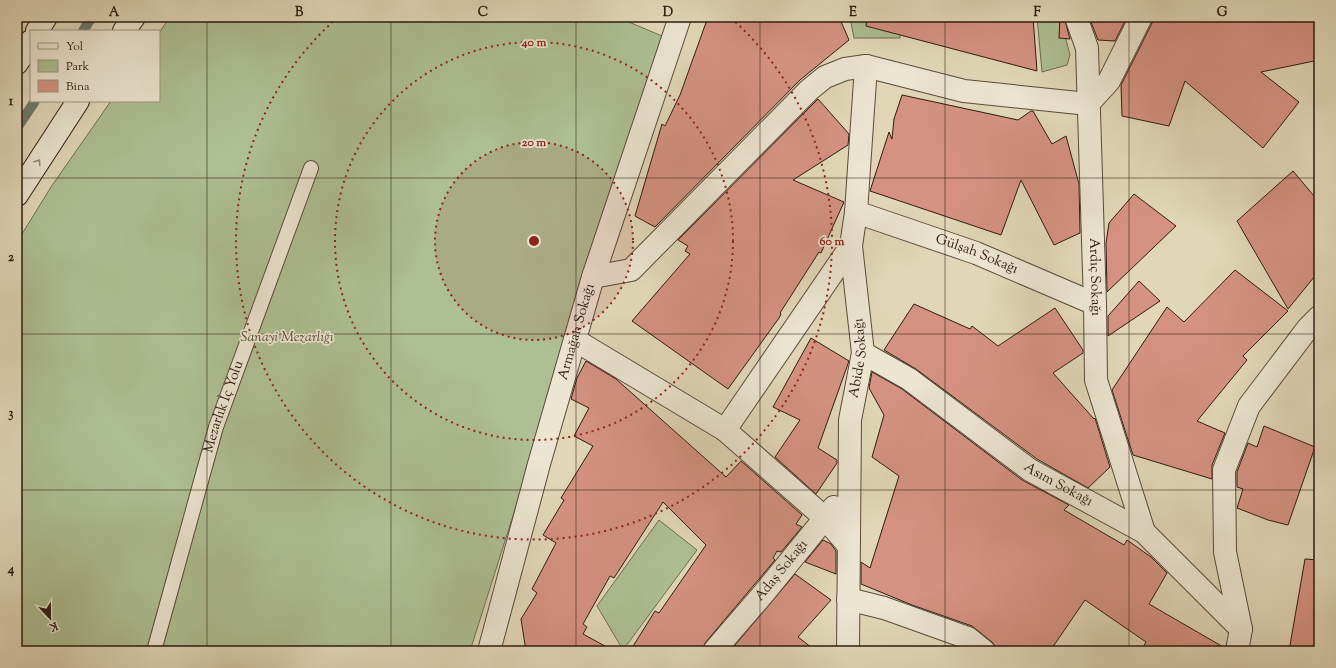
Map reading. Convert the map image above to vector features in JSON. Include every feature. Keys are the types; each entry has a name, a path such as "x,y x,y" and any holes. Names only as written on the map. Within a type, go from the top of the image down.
{"street":[{"path":"38,30 46,17"},
{"path":"125,30 134,17"},
{"name":"Armağan Sokağı","path":"489,651 539,464 593,277 680,17"},
{"name":"Ardıç Sokağı","path":"1076,17 1087,48 1096,380 1144,532"},
{"path":"593,277 631,270 809,90 825,77 845,69 866,66 964,91 1088,104 1109,81 1141,17"},
{"path":"17,64 30,43"},
{"name":"Abide Sokağı","path":"848,651 850,420 863,353 851,246 856,212 866,66"},
{"path":"17,194 77,102"},
{"name":"Gülşah Sokağı","path":"856,212 976,253 1095,304"},
{"path":"725,430 851,246"},
{"path":"1237,651 1241,629 1225,552 1224,470 1249,406 1308,328 1319,318"},
{"path":"575,340 725,430 825,518 848,545"},
{"name":"Asım Sokağı","path":"863,353 909,379 1030,470 1144,532 1241,629"},
{"name":"Adaş Sokağı","path":"714,651 764,593 849,489"},
{"path":"848,600 884,608 968,638 984,651"}],"lane":[{"name":"Mezarlık İç Yolu","path":"154,651 216,428 312,168"}],"green space":[{"name":"Sanayi Mezarlığı","path":"170,17 617,17 662,36 551,396 470,651 17,651 17,242 51,187 110,102 160,102 160,32"},
{"path":"850,17 901,17 900,38 854,38"},
{"path":"1037,17 1060,17 1070,55 1067,65 1042,72"},
{"path":"659,520 697,550 623,650 597,606"}],"building":[{"path":"708,17 839,17 849,40 800,80 655,227 635,216 662,124 665,126 680,95"},
{"path":"867,17 1033,17 1037,71 866,26"},
{"path":"1060,17 1064,17 1070,39 1059,38"},
{"path":"1089,17 1127,17 1115,41 1098,40"},
{"path":"1153,17 1319,17 1319,60 1261,72 1299,102 1263,148 1185,81 1169,126 1122,116 1121,85 1152,23"},
{"path":"902,95 1018,120 1033,111 1052,144 1066,136 1079,184 1080,233 1054,245 1021,180 1001,235 870,191 889,132 892,139 894,119"},
{"path":"818,99 849,134 848,145 793,180 844,202 821,253 819,252 780,313 779,318 728,389 632,321 690,254 685,251 688,246 678,240"},
{"path":"1293,171 1319,202 1319,271 1288,309 1237,221"},
{"path":"1134,194 1176,226 1107,292 1106,243 1109,223"},
{"path":"1235,270 1288,311 1243,356 1247,360 1197,421 1225,433 1212,465 1212,479 1133,455 1112,390 1167,307 1184,322"},
{"path":"1139,281 1160,301 1108,336 1108,316"},
{"path":"914,304 970,329 972,326 998,346 1055,308 1083,350 1083,353 1053,373 1094,419 1095,418 1110,467 1088,488 1037,459 916,369 884,350"},
{"path":"811,338 849,361 818,448 837,460 837,463 816,494 775,457 800,420 773,407"},
{"path":"586,361 616,379 726,477 741,461 802,515 796,524 802,527 781,552 777,551 773,558 775,560 705,643 702,651 630,651 655,611 659,613 706,545 663,502 614,578 610,576 583,624 587,627 583,634 614,651 526,651 521,619 537,593 532,589 556,543 543,535 564,500 561,498 593,446 574,436 589,408 571,399 577,378"},
{"path":"872,372 902,389 1022,480 1069,505 1064,510 1124,545 1127,540 1151,557 1167,573 1149,604 1225,648 1225,651 1141,651 1146,642 1085,600 1050,651 996,651 992,642 972,626 912,605 861,584 861,562 870,568 899,476 872,457 884,415 869,388"},
{"path":"1264,426 1315,447 1288,525 1268,520 1237,508 1243,489 1237,487 1237,472 1248,443 1257,447"},
{"path":"823,540 831,544 836,551 836,574 805,562"},
{"path":"1305,559 1319,560 1319,651 1289,651"},
{"path":"795,574 831,600 798,637 816,651 730,651"}],"waterway":[{"path":"84,30 92,17"},
{"path":"17,128 34,102"}]}
